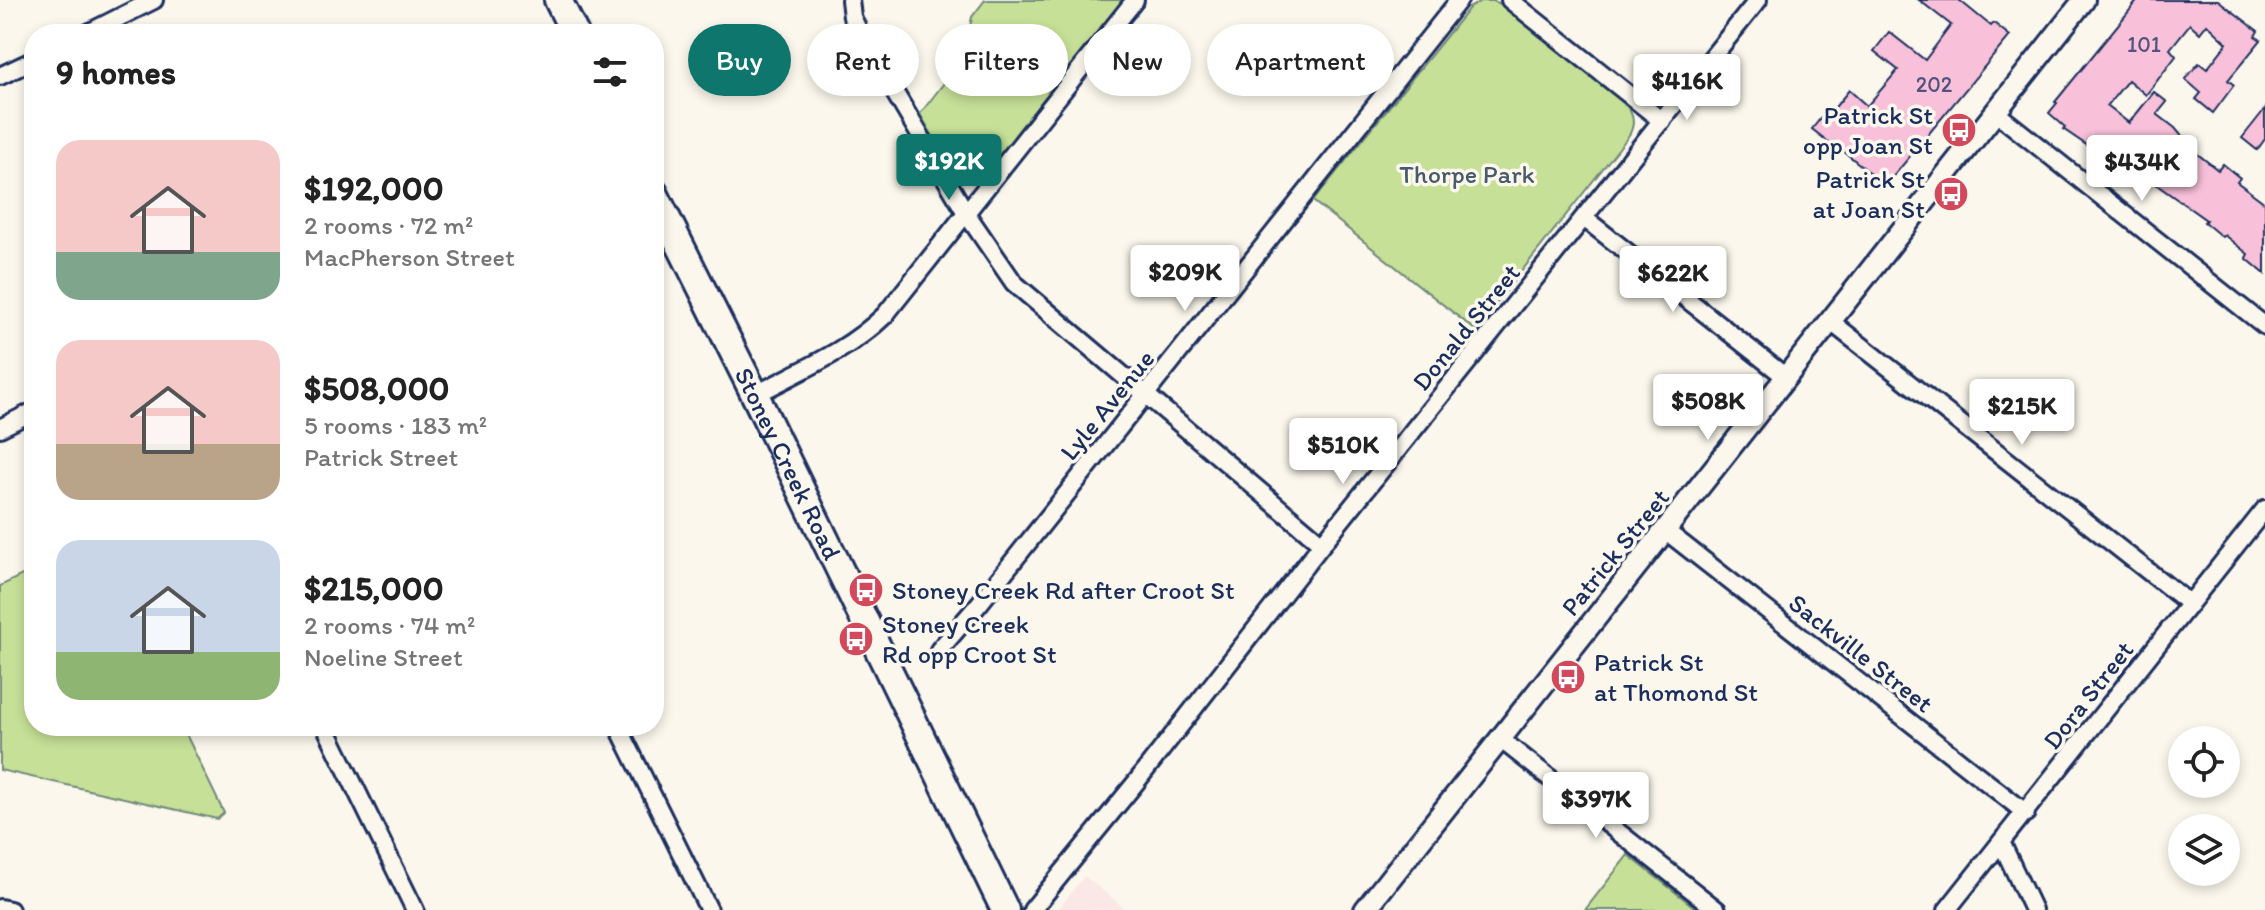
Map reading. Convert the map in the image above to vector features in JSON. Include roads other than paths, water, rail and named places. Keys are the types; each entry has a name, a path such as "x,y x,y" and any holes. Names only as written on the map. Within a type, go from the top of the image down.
{"main road":[{"path":"558,0 570,24"},
{"name":"Stoney Creek Road","path":"664,213 1005,910"}],"street":[{"path":"106,24 154,0"},
{"path":"850,0 852,17 860,34 966,213 1014,283 1322,544"},
{"path":"755,395 844,349 885,315 1135,0"},
{"name":"Lyle Avenue","path":"939,650 979,604 1459,0"},
{"path":"1510,0 1662,121"},
{"name":"Donald Street","path":"1032,910 1758,0"},
{"name":"Patrick Street","path":"1365,910 2084,0"},
{"path":"0,76 24,65"},
{"path":"1995,112 2265,326"},
{"path":"1584,218 1787,378"},
{"path":"1830,321 2190,604"},
{"path":"0,428 24,416"},
{"name":"Dora Street","path":"1947,910 2265,509"},
{"name":"Sackville Street","path":"1666,531 2026,813"},
{"path":"330,736 415,910"},
{"path":"623,736 709,910"},
{"path":"1499,738 1717,910"},
{"path":"2001,842 2033,910"},
{"path":"0,908 10,910"}],"place":[{"name":"Patrick St opp Joan St","path":"1959,130"},
{"name":"Patrick St at Joan St","path":"1951,194"},
{"name":"Stoney Creek Rd after Croot St","path":"866,590"},
{"name":"Stoney Creek Rd opp Croot St","path":"856,639"},
{"name":"Patrick St at Thomond St","path":"1568,677"}],"park label":[{"name":"Thorpe Park","path":"1467,174"}]}
